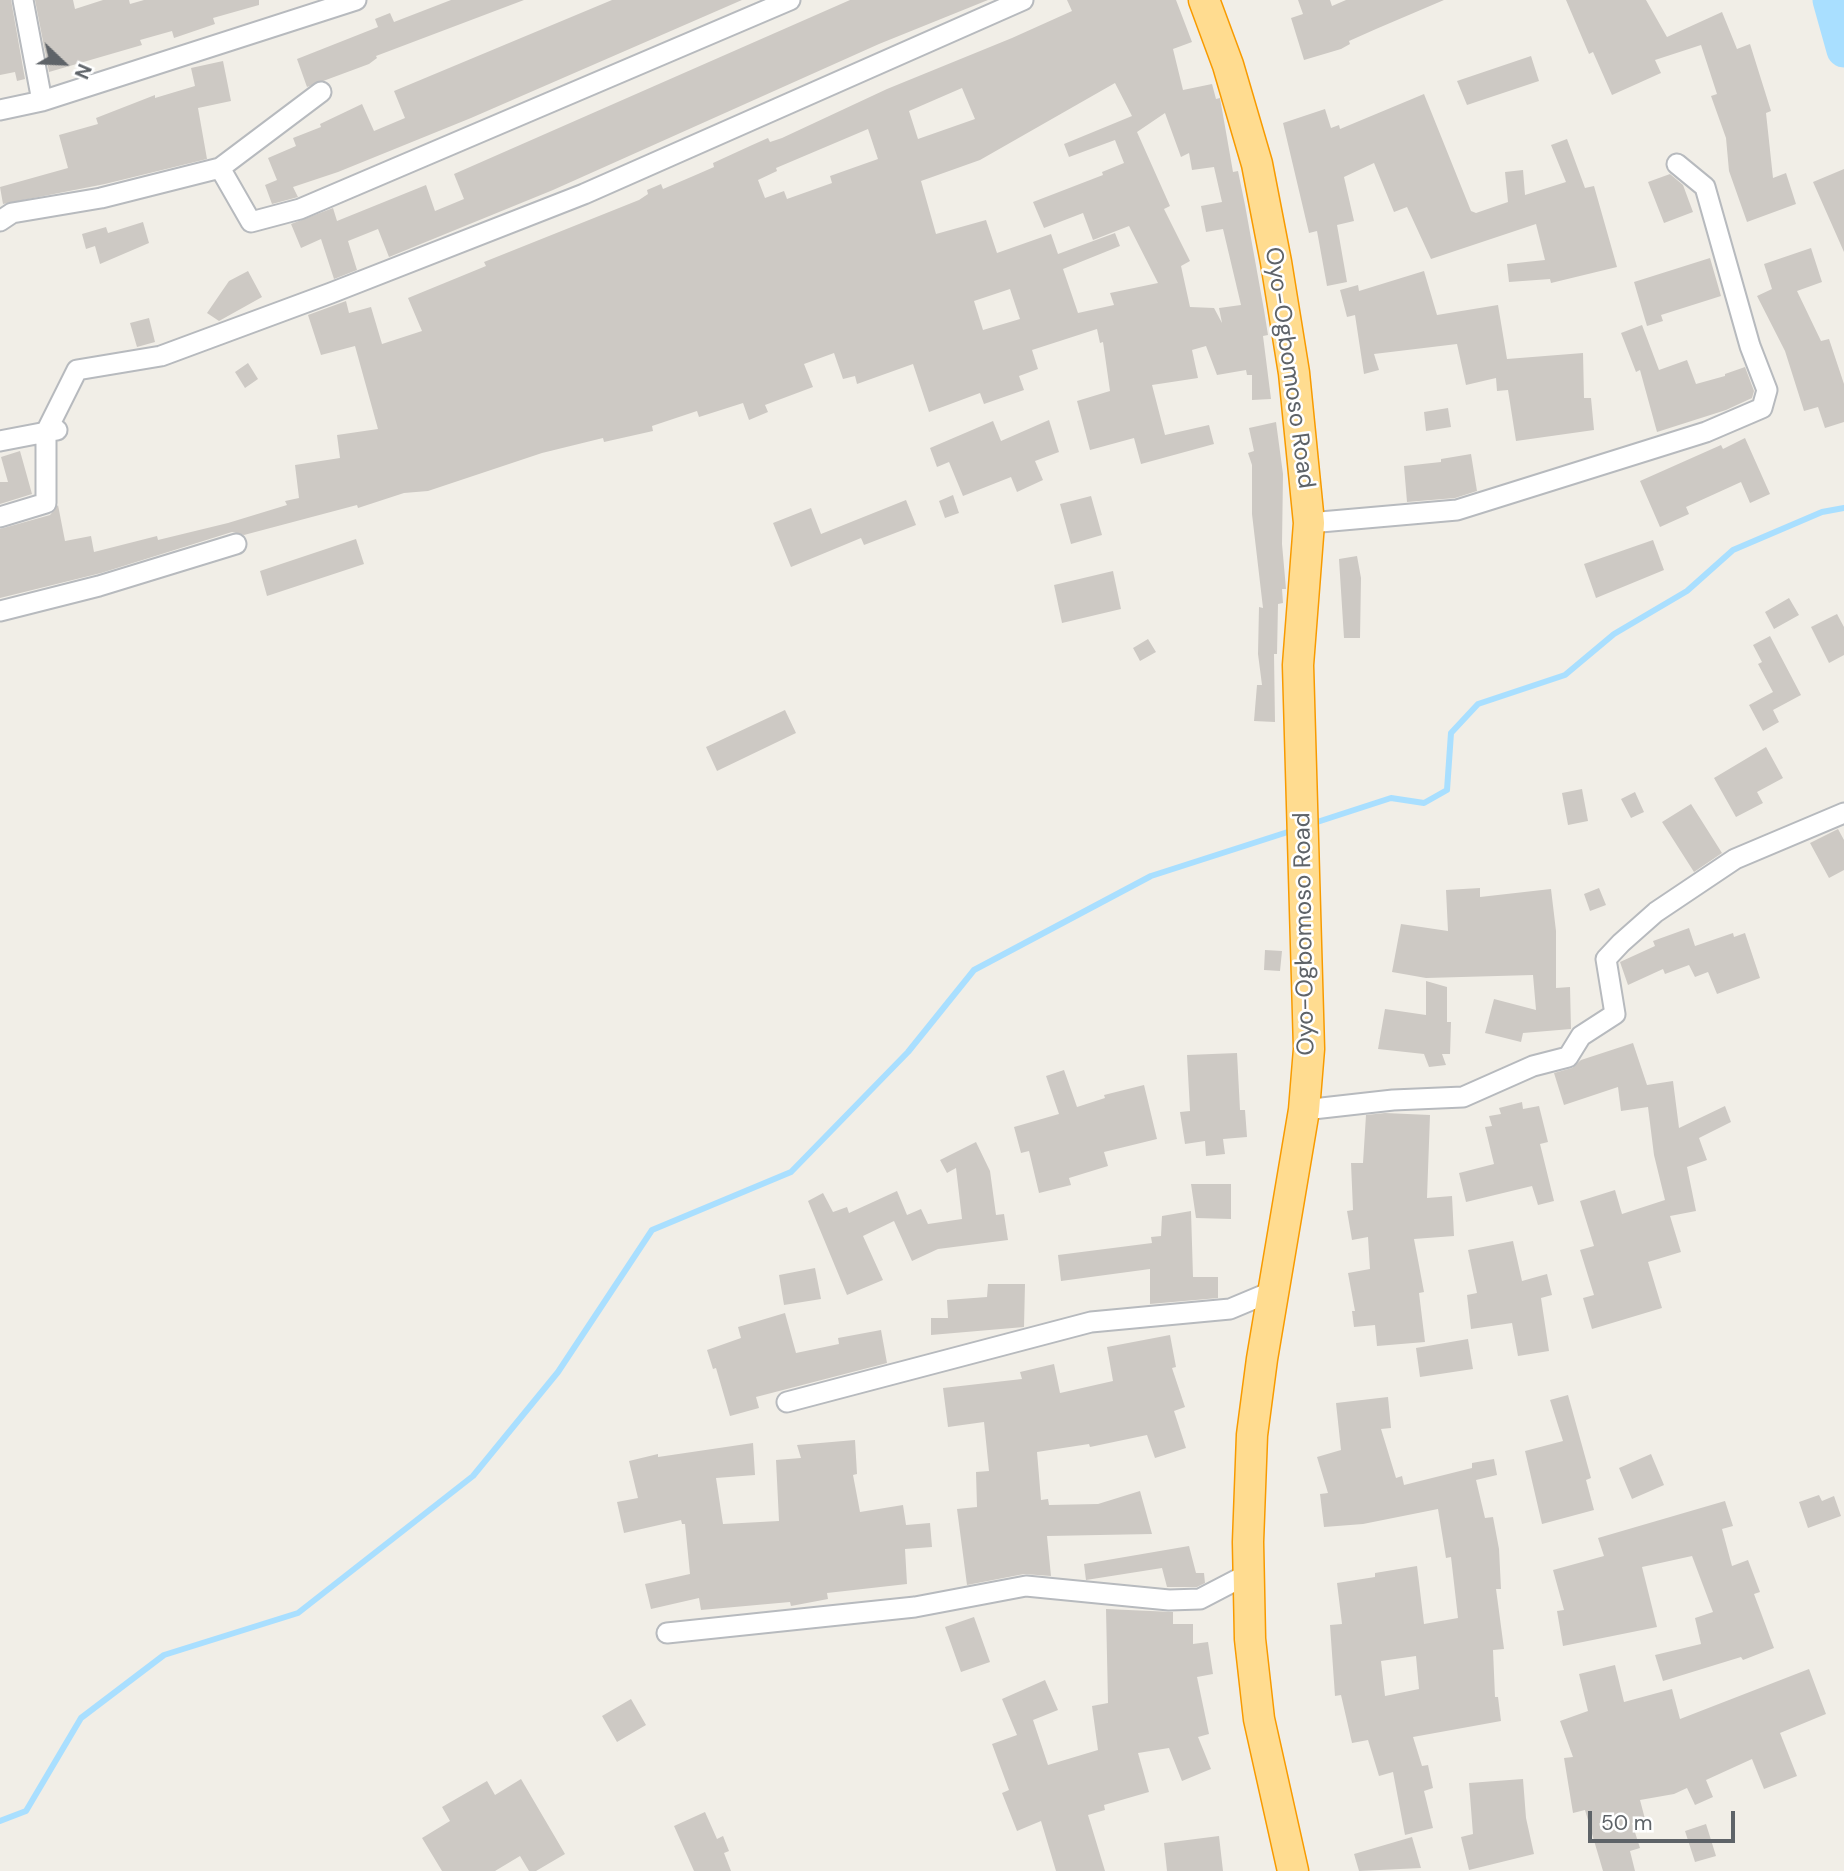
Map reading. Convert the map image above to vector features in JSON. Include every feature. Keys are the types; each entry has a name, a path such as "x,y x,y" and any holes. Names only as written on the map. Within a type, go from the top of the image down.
{"highway":[{"name":"Oyo-Ogbomoso Road","path":"1204,0 1228,65 1256,164 1274,249 1294,373 1309,523 1298,665 1309,968 1309,1049 1304,1110 1252,1435 1248,1574 1250,1639 1259,1719 1293,1871"}],"street":[{"path":"23,0 41,101"},
{"path":"0,110 41,101 356,0"},
{"path":"220,168 251,222 300,209 790,0"},
{"path":"0,517 46,503 55,431 77,370 161,356 331,293 584,194 1023,0"},
{"path":"0,221 12,213 101,198 220,168 321,92"},
{"path":"1309,523 1457,510 1706,432 1762,408 1767,390 1750,346 1705,187 1677,164"},
{"path":"0,441 55,431"},
{"path":"0,611 99,586 236,544"},
{"path":"1304,1110 1392,1100 1463,1097 1533,1066 1568,1057 1581,1037 1615,1014 1606,959 1656,912 1735,859 1844,813"},
{"path":"787,1402 1091,1322 1230,1310 1273,1291"},
{"path":"667,1633 915,1607 1026,1586 1169,1600 1200,1599 1248,1574"}],"building":[{"path":"0,0 11,0 25,79 17,81 15,72 0,75"},
{"path":"35,0 73,0 75,9 103,0 129,0 130,4 144,0 259,0 259,5 213,18 215,24 174,38 172,31 140,40 142,45 49,72"},
{"path":"451,0 524,0 376,56 369,64 307,87 297,59 378,27 375,19 390,13 394,22"},
{"path":"612,0 742,0 471,118 338,172 293,187 298,197 272,204 265,185 277,180 268,158 296,146 293,138 321,127 320,124 362,104 374,131 405,118 394,91"},
{"path":"850,0 988,0 879,44 553,190 389,257 378,229 348,241 357,270 334,279 321,239 301,248 291,224 333,208 337,221 426,185 435,211 464,199 454,174"},
{"path":"1067,0 1176,0 1192,42 1173,49 1183,90 1212,84 1216,99 1220,98 1233,172 1238,171 1264,310 1268,335 1263,336 1271,399 1252,400 1252,375 1247,375 1246,370 1217,375 1206,346 1192,350 1198,378 1152,385 1165,435 1209,425 1214,444 1141,464 1134,438 1090,450 1077,401 1110,391 1103,342 1100,343 1097,329 1032,350 1038,369 1019,376 1024,390 984,404 980,393 929,412 913,364 857,384 855,376 843,379 834,353 804,364 813,387 765,405 768,412 749,420 743,403 699,417 697,411 652,426 653,431 604,442 603,438 542,453 428,491 404,493 358,508 357,505 244,535 232,532 101,573 0,598 0,529 50,515 58,505 65,541 91,536 94,552 157,536 158,540 228,523 287,505 285,501 299,498 295,465 340,458 337,435 378,429 355,346 321,355 308,315 346,301 349,313 371,307 382,344 422,331 408,298 486,266 484,262 639,200 648,194 647,190 661,184 663,189 714,167 713,163 768,138 770,142 782,138 887,89 1072,11","holes":["1115,83 1132,116 1064,144 1069,157 1115,140 1124,163 1102,172 1103,175 1033,202 1044,228 1083,213 1093,240 1129,226 1158,283 1110,293 1114,305 1078,313 1063,269 1120,246 1115,233 1058,254 1051,234 997,253 986,220 936,234 921,181 980,160","962,88 975,119 918,139 909,111","1165,113 1181,157 1189,153 1192,170 1214,167 1222,202 1201,206 1206,232 1223,229 1241,305 1219,308 1222,323 1214,308 1190,307 1181,266 1190,261 1164,209 1170,206 1137,132","868,129 878,159 830,176 832,183 787,199 784,191 765,198 758,180 777,171 776,168","1010,289 1020,319 983,330 974,301"]},
{"path":"1298,0 1330,0 1332,6 1346,0 1444,0 1349,41 1350,44 1341,49 1304,60 1291,18 1303,14"},
{"path":"1566,0 1646,0 1667,37 1722,12 1737,49 1750,44 1771,111 1766,113 1773,178 1786,173 1796,204 1747,222 1729,171 1726,138 1711,96 1717,94 1701,45 1655,60 1661,73 1612,95 1593,52 1589,54"},
{"path":"1531,56 1539,81 1467,105 1457,81"},
{"path":"223,61 231,101 198,108 207,159 105,184 3,204 0,187 68,168 59,135 98,124 96,118 155,95 155,98 195,86 191,68"},
{"path":"1424,94 1471,211 1476,213 1508,202 1505,172 1523,170 1525,195 1566,182 1551,145 1567,139 1585,188 1594,186 1617,267 1551,283 1550,279 1509,282 1507,264 1545,260 1536,224 1431,259 1407,207 1394,212 1374,163 1344,177 1354,221 1337,225 1347,282 1327,286 1317,231 1309,233 1283,123 1325,109 1331,128 1339,125 1340,129"},
{"path":"1844,169 1844,252 1813,182"},
{"path":"1670,174 1683,185 1693,212 1664,223 1648,182"},
{"path":"143,222 149,243 100,264 95,246 86,249 82,234 106,227 108,233"},
{"path":"1811,248 1822,282 1797,291 1821,341 1829,339 1844,384 1844,422 1825,428 1818,407 1804,411 1785,351 1757,296 1772,289 1764,264"},
{"path":"1710,258 1721,296 1661,315 1663,321 1647,326 1634,282"},
{"path":"248,271 262,297 219,321 207,313 229,281"},
{"path":"1424,271 1437,315 1498,305 1507,359 1583,353 1584,398 1591,398 1594,430 1516,441 1508,390 1497,391 1496,378 1466,385 1457,344 1374,354 1379,370 1364,374 1355,315 1347,317 1340,290 1358,285 1359,291"},
{"path":"149,318 155,342 137,347 130,323"},
{"path":"1642,325 1659,370 1687,360 1696,384 1745,367 1754,391 1752,398 1726,410 1657,432 1640,370 1636,372 1621,333"},
{"path":"248,363 258,379 245,388 235,372"},
{"path":"1448,408 1451,427 1426,431 1424,412"},
{"path":"1049,420 1059,452 1035,461 1043,480 1017,492 1011,477 963,496 949,462 937,467 930,448 993,421 1001,441"},
{"path":"1276,422 1283,474 1282,544 1286,589 1282,589 1283,603 1278,604 1277,654 1274,654 1275,722 1254,721 1257,685 1262,685 1258,654 1259,607 1263,608 1252,514 1252,465 1248,453 1254,451 1249,428"},
{"path":"1745,438 1770,494 1750,503 1741,482 1686,507 1689,514 1660,527 1640,481 1721,445 1723,449"},
{"path":"20,451 32,494 0,504 0,482 8,482 1,457"},
{"path":"1471,454 1477,491 1455,498 1407,502 1404,466 1441,462 1441,459"},
{"path":"953,495 959,513 945,518 939,501"},
{"path":"1091,496 1102,535 1071,544 1060,504"},
{"path":"906,500 916,525 864,545 861,538 791,567 773,523 811,508 821,534"},
{"path":"356,539 364,564 267,596 260,571"},
{"path":"1653,540 1664,570 1596,598 1584,564"},
{"path":"1357,556 1361,578 1360,638 1344,638 1339,559"},
{"path":"1113,571 1121,609 1062,623 1054,585"},
{"path":"1789,598 1799,615 1774,629 1765,612"},
{"path":"1837,614 1844,627 1844,655 1829,663 1811,627"},
{"path":"1770,636 1801,695 1773,710 1779,722 1763,731 1749,705 1773,692 1758,664 1762,662 1753,645"},
{"path":"1148,639 1156,652 1140,661 1133,648"},
{"path":"785,710 796,733 717,771 706,747"},
{"path":"1766,747 1783,778 1757,792 1763,803 1736,817 1714,778"},
{"path":"1582,789 1588,821 1568,825 1562,793"},
{"path":"1635,792 1644,812 1631,818 1621,799"},
{"path":"1691,804 1722,853 1694,872 1662,822"},
{"path":"1838,829 1844,840 1844,870 1829,878 1810,843"},
{"path":"1480,888 1480,897 1551,889 1556,931 1556,988 1570,987 1571,1029 1523,1033 1521,1042 1485,1033 1494,999 1536,1010 1533,975 1426,978 1392,972 1401,924 1448,931 1446,890"},
{"path":"1599,888 1606,905 1590,911 1584,894"},
{"path":"1689,928 1695,946 1733,933 1734,937 1745,933 1760,978 1717,994 1708,972 1695,977 1689,965 1665,974 1663,969 1628,985 1620,962 1655,946 1653,941"},
{"path":"1265,950 1282,951 1280,971 1264,970"},
{"path":"1426,981 1447,987 1447,1022 1451,1022 1450,1054 1442,1054 1446,1065 1429,1067 1424,1054 1378,1049 1385,1009 1426,1015"},
{"path":"1633,1043 1647,1085 1673,1081 1679,1128 1725,1106 1731,1122 1699,1138 1707,1160 1687,1167 1696,1211 1670,1216 1681,1252 1648,1262 1662,1308 1592,1329 1583,1298 1594,1295 1580,1250 1594,1246 1580,1201 1615,1190 1622,1214 1665,1200 1654,1155 1648,1107 1621,1111 1618,1087 1564,1105 1554,1073 1572,1068 1581,1060"},
{"path":"1237,1053 1240,1110 1245,1110 1247,1137 1223,1139 1225,1154 1206,1156 1205,1141 1185,1144 1180,1112 1190,1111 1187,1055"},
{"path":"1064,1070 1077,1107 1105,1098 1104,1095 1144,1085 1157,1139 1104,1152 1108,1166 1069,1178 1071,1185 1039,1193 1029,1151 1021,1153 1014,1127 1059,1114 1046,1076"},
{"path":"1522,1102 1523,1109 1539,1106 1548,1142 1540,1144 1554,1201 1538,1205 1532,1186 1466,1202 1459,1173 1494,1164 1485,1127 1492,1126 1489,1116 1501,1114 1499,1108"},
{"path":"1366,1115 1430,1115 1427,1198 1452,1196 1454,1236 1414,1239 1424,1292 1419,1293 1425,1342 1377,1346 1375,1325 1354,1327 1352,1311 1355,1311 1348,1273 1370,1269 1368,1237 1352,1240 1347,1211 1353,1210 1351,1163 1363,1163"},
{"path":"976,1142 990,1171 996,1215 1004,1214 1008,1240 938,1249 912,1261 894,1221 863,1236 883,1280 847,1295 808,1201 823,1193 833,1212 847,1207 849,1213 897,1191 907,1215 921,1209 928,1224 962,1219 956,1168 947,1173 940,1160"},
{"path":"1191,1184 1231,1184 1231,1219 1196,1218"},
{"path":"1191,1211 1193,1277 1218,1277 1218,1298 1150,1304 1150,1269 1061,1281 1058,1255 1152,1243 1151,1237 1161,1236 1162,1216"},
{"path":"1513,1241 1522,1281 1547,1274 1552,1295 1541,1298 1549,1351 1518,1356 1512,1323 1471,1329 1467,1295 1477,1293 1468,1250"},
{"path":"815,1268 821,1299 784,1305 779,1275"},
{"path":"988,1284 1025,1284 1024,1327 931,1335 931,1318 948,1318 947,1300 987,1297"},
{"path":"785,1313 796,1353 839,1344 838,1338 881,1330 887,1363 756,1397 759,1408 730,1416 716,1368 713,1369 707,1350 741,1338 738,1327"},
{"path":"1170,1335 1176,1367 1172,1368 1185,1407 1174,1411 1186,1448 1155,1458 1147,1435 1090,1447 1089,1444 1037,1452 1041,1500 1048,1499 1049,1505 1098,1504 1140,1491 1152,1534 1047,1536 1051,1576 1024,1574 967,1585 957,1509 977,1507 976,1472 989,1471 984,1422 948,1427 943,1388 1022,1379 1020,1372 1054,1364 1060,1393 1113,1381 1107,1347"},
{"path":"1468,1339 1473,1369 1420,1377 1416,1348"},
{"path":"1568,1395 1591,1478 1586,1480 1594,1510 1542,1524 1525,1451 1563,1441 1550,1400"},
{"path":"1388,1397 1391,1428 1381,1429 1396,1478 1402,1476 1404,1485 1472,1468 1472,1463 1494,1459 1497,1475 1476,1480 1485,1518 1493,1517 1499,1549 1501,1589 1496,1589 1504,1649 1493,1650 1495,1697 1498,1697 1501,1721 1413,1737 1422,1766 1428,1765 1433,1788 1424,1791 1433,1828 1405,1835 1393,1772 1379,1776 1368,1740 1352,1743 1341,1695 1335,1696 1330,1625 1342,1624 1337,1583 1417,1566 1424,1624 1458,1618 1451,1557 1446,1558 1438,1509 1363,1524 1324,1527 1320,1494 1328,1493 1317,1457 1341,1450 1336,1403","holes":["1416,1656 1419,1689 1385,1696 1381,1661"]},
{"path":"855,1440 857,1474 853,1475 860,1512 903,1505 906,1525 930,1523 932,1547 905,1549 907,1584 827,1593 828,1599 791,1606 790,1602 701,1610 699,1598 651,1609 645,1584 690,1574 685,1524 682,1524 681,1520 624,1533 617,1502 638,1498 629,1461 658,1454 658,1457 753,1443 755,1475 716,1478 723,1524 779,1521 776,1460 801,1458 797,1445"},
{"path":"1651,1454 1664,1485 1632,1499 1619,1468"},
{"path":"1819,1495 1822,1501 1834,1496 1841,1516 1808,1528 1799,1502"},
{"path":"1725,1501 1733,1526 1722,1529 1732,1566 1748,1560 1760,1592 1754,1594 1774,1648 1743,1660 1741,1657 1663,1681 1655,1655 1701,1644 1695,1618 1713,1612 1692,1556 1642,1567 1657,1627 1563,1646 1557,1611 1564,1610 1553,1570 1604,1556 1598,1538"},
{"path":"1189,1546 1196,1573 1204,1573 1205,1583 1197,1587 1167,1587 1162,1568 1086,1580 1084,1564"},
{"path":"1106,1609 1173,1612 1173,1624 1193,1624 1193,1644 1208,1642 1213,1674 1197,1677 1209,1734 1198,1737 1211,1769 1182,1781 1169,1748 1138,1753 1149,1792 1104,1805 1105,1810 1088,1815 1105,1871 1056,1871 1041,1821 1017,1831 1002,1793 1009,1790 992,1744 1017,1735 1002,1699 1045,1680 1058,1710 1033,1720 1048,1765 1098,1750 1092,1706 1108,1703"},
{"path":"974,1617 990,1662 961,1672 945,1627"},
{"path":"1615,1665 1624,1702 1672,1689 1680,1719 1809,1669 1826,1714 1780,1733 1797,1776 1764,1789 1752,1759 1706,1780 1713,1797 1695,1805 1687,1788 1674,1794 1640,1800 1645,1819 1632,1823 1640,1848 1630,1851 1635,1871 1603,1871 1585,1810 1573,1813 1564,1758 1573,1757 1560,1721 1588,1711 1579,1674"},
{"path":"631,1699 646,1725 617,1742 602,1716"},
{"path":"521,1779 565,1854 536,1871 529,1871 520,1856 495,1871 442,1871 422,1838 450,1821 442,1807 487,1781 495,1795"},
{"path":"1523,1779 1526,1818 1534,1854 1469,1870 1461,1837 1473,1834 1469,1783"},
{"path":"705,1812 717,1839 723,1836 729,1851 724,1853 731,1871 694,1871 674,1826"},
{"path":"1706,1824 1716,1856 1695,1862 1685,1831"},
{"path":"1219,1836 1223,1871 1167,1871 1164,1843"},
{"path":"1412,1837 1421,1868 1359,1871 1354,1854"}],"waterway":[{"path":"1830,0 1844,50"},
{"path":"1311,824 1391,798 1424,803 1447,790 1451,733 1478,704 1565,675 1614,634 1687,591 1733,550 1822,512 1844,508"},
{"path":"0,1821 26,1811 81,1718 164,1655 298,1613 473,1476 558,1372 652,1230 791,1172 908,1052 974,970 1151,876 1294,830"}]}
